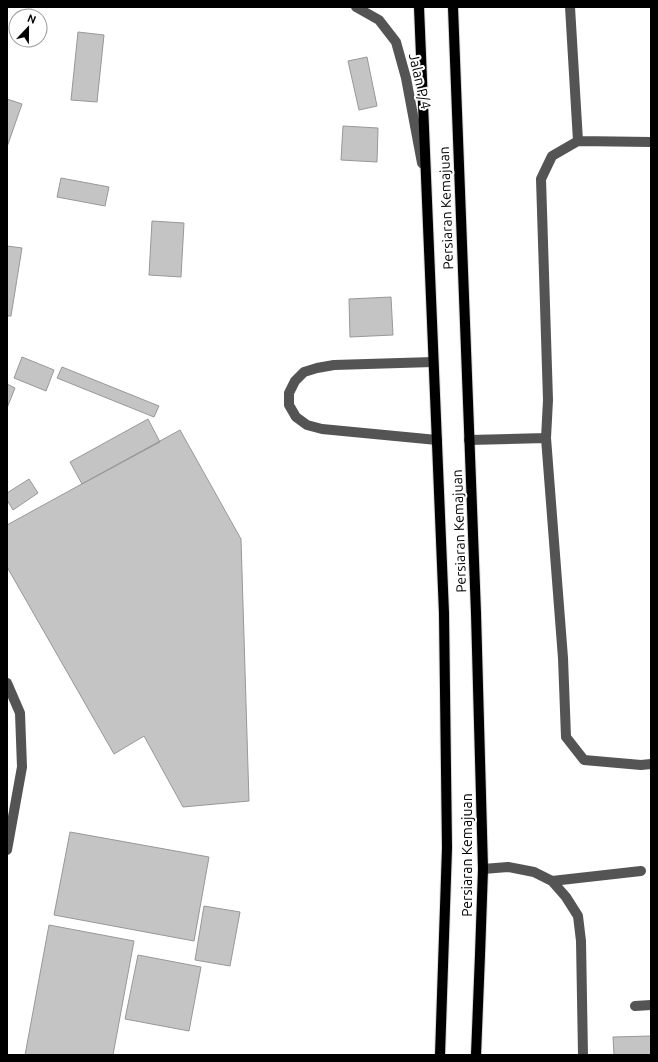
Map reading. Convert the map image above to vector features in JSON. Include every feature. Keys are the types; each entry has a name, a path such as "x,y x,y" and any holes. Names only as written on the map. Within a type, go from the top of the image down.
{"main road":[{"name":"Persiaran Kemajuan","path":"419,7 444,613 447,848 440,1055"},
{"name":"Persiaran Kemajuan","path":"453,7 476,613 483,869 476,1055"}],"street":[{"name":"Jalan P/4","path":"356,7 379,20 396,42 406,78 426,179"},
{"path":"570,7 578,141"},
{"path":"651,142 578,141 552,156 542,179 548,400 546,438 562,650 566,737 584,760 641,765 651,764"},
{"path":"433,362 334,365 317,368 304,372 294,381 289,393 289,405 296,417 307,425 322,429 437,440"},
{"path":"469,440 546,438"},
{"path":"7,683 20,713 22,767 7,850"},
{"path":"483,869 508,867 534,872 552,881 578,916 582,941 583,1055"},
{"path":"552,881 641,871"},
{"path":"635,1006 651,1005"}],"building":[{"path":"78,32 104,35 97,102 71,100"},
{"path":"367,57 377,106 359,110 348,61"},
{"path":"7,99 22,104 7,147"},
{"path":"343,126 378,128 377,162 341,160"},
{"path":"61,178 109,187 105,206 57,197"},
{"path":"152,221 184,223 181,277 149,275"},
{"path":"7,246 22,248 11,316 7,316"},
{"path":"391,297 393,335 350,337 349,299"},
{"path":"22,357 54,370 46,391 14,378"},
{"path":"62,367 159,406 154,417 57,378"},
{"path":"7,384 15,388 7,408"},
{"path":"148,419 160,442 82,484 70,462"},
{"path":"180,430 241,539 249,801 183,807 144,736 114,754 7,567 7,525"},
{"path":"29,479 38,493 13,510 7,500 7,493"},
{"path":"70,832 209,857 194,941 54,915"},
{"path":"204,906 240,912 230,966 195,960"},
{"path":"49,925 134,941 113,1055 25,1055"},
{"path":"138,955 201,967 189,1031 125,1019"},
{"path":"651,1036 651,1055 614,1055 613,1037"}]}
